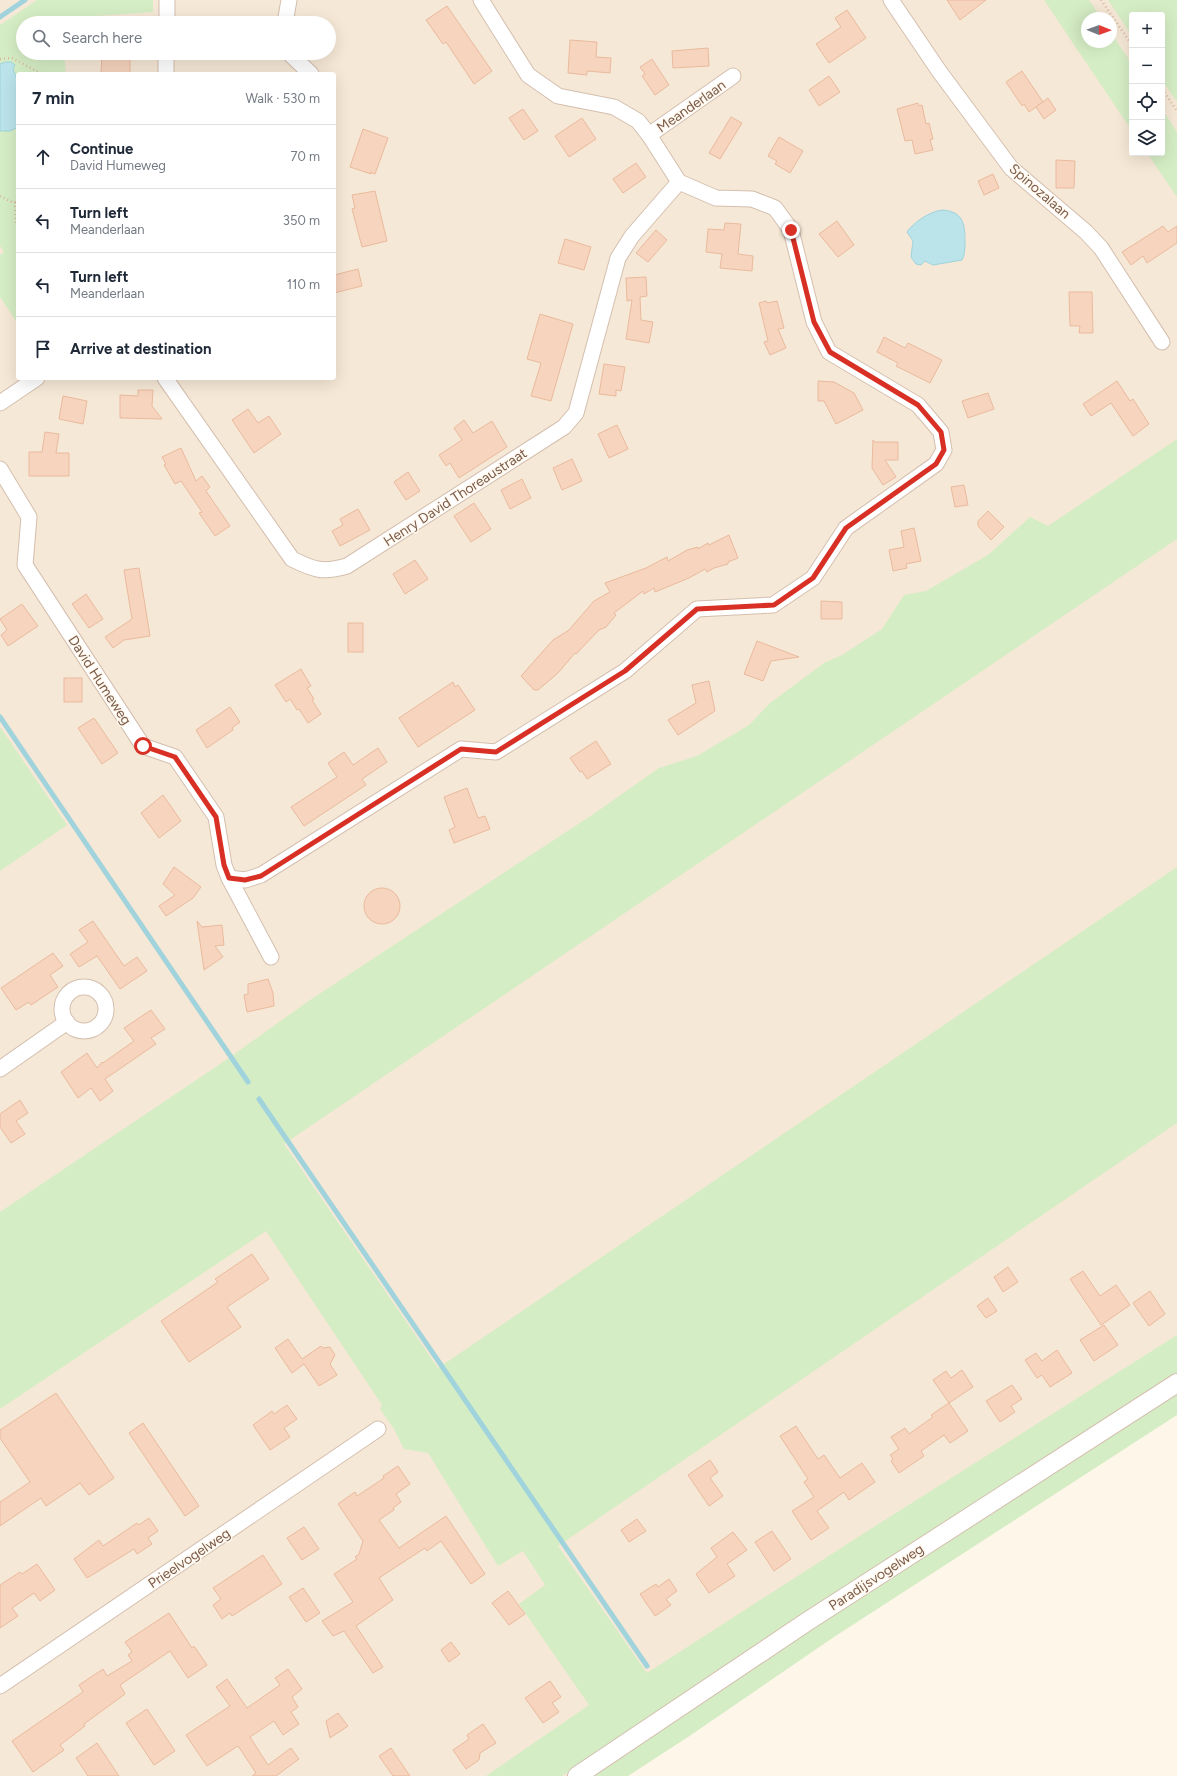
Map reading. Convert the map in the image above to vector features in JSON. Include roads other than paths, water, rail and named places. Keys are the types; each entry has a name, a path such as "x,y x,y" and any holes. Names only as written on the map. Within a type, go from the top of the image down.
{"street":[{"path":"167,0 167,16"},
{"path":"287,16 290,0"},
{"name":"Meanderlaan","path":"480,0 528,74 558,96 614,107 638,121 650,135 680,182"},
{"name":"Spinozalaan","path":"892,0 939,71 1011,168 1086,232 1102,248 1162,342"},
{"path":"166,60 166,72"},
{"path":"296,60 309,72"},
{"name":"Meanderlaan","path":"650,135 733,76"},
{"path":"229,878 245,880 261,876 461,749 496,752 625,671 697,609 774,605 813,578 846,528 936,464 944,450 941,432 918,405 830,352 814,322 791,230 774,208 752,199 716,198 680,182"},
{"name":"Henry David Thoreaustraat","path":"166,380 292,559 311,568 331,570 346,566 564,427 576,413 618,258 632,236 680,182"},
{"path":"0,403 34,380"},
{"name":"David Humeweg","path":"0,470 29,517 25,565 143,746 175,757 216,817 224,865 229,878 271,957"},
{"path":"0,1069 67,1022"},
{"name":"Paradijsvogelweg","path":"578,1776 808,1621 1177,1383"},
{"name":"Prieelvogelweg","path":"0,1686 378,1429"}],"water":[{"path":"11,62 15,65 13,69 16,77 16,128 10,131 0,131 0,64"},
{"path":"943,210 955,213 962,220 965,235 965,247 962,260 933,265 925,261 921,265 916,264 911,257 913,241 907,232 914,224 923,218 933,212"}],"waterway":[{"path":"0,17 25,0"},
{"path":"0,717 248,1082"},
{"path":"259,1099 647,1666"}]}
